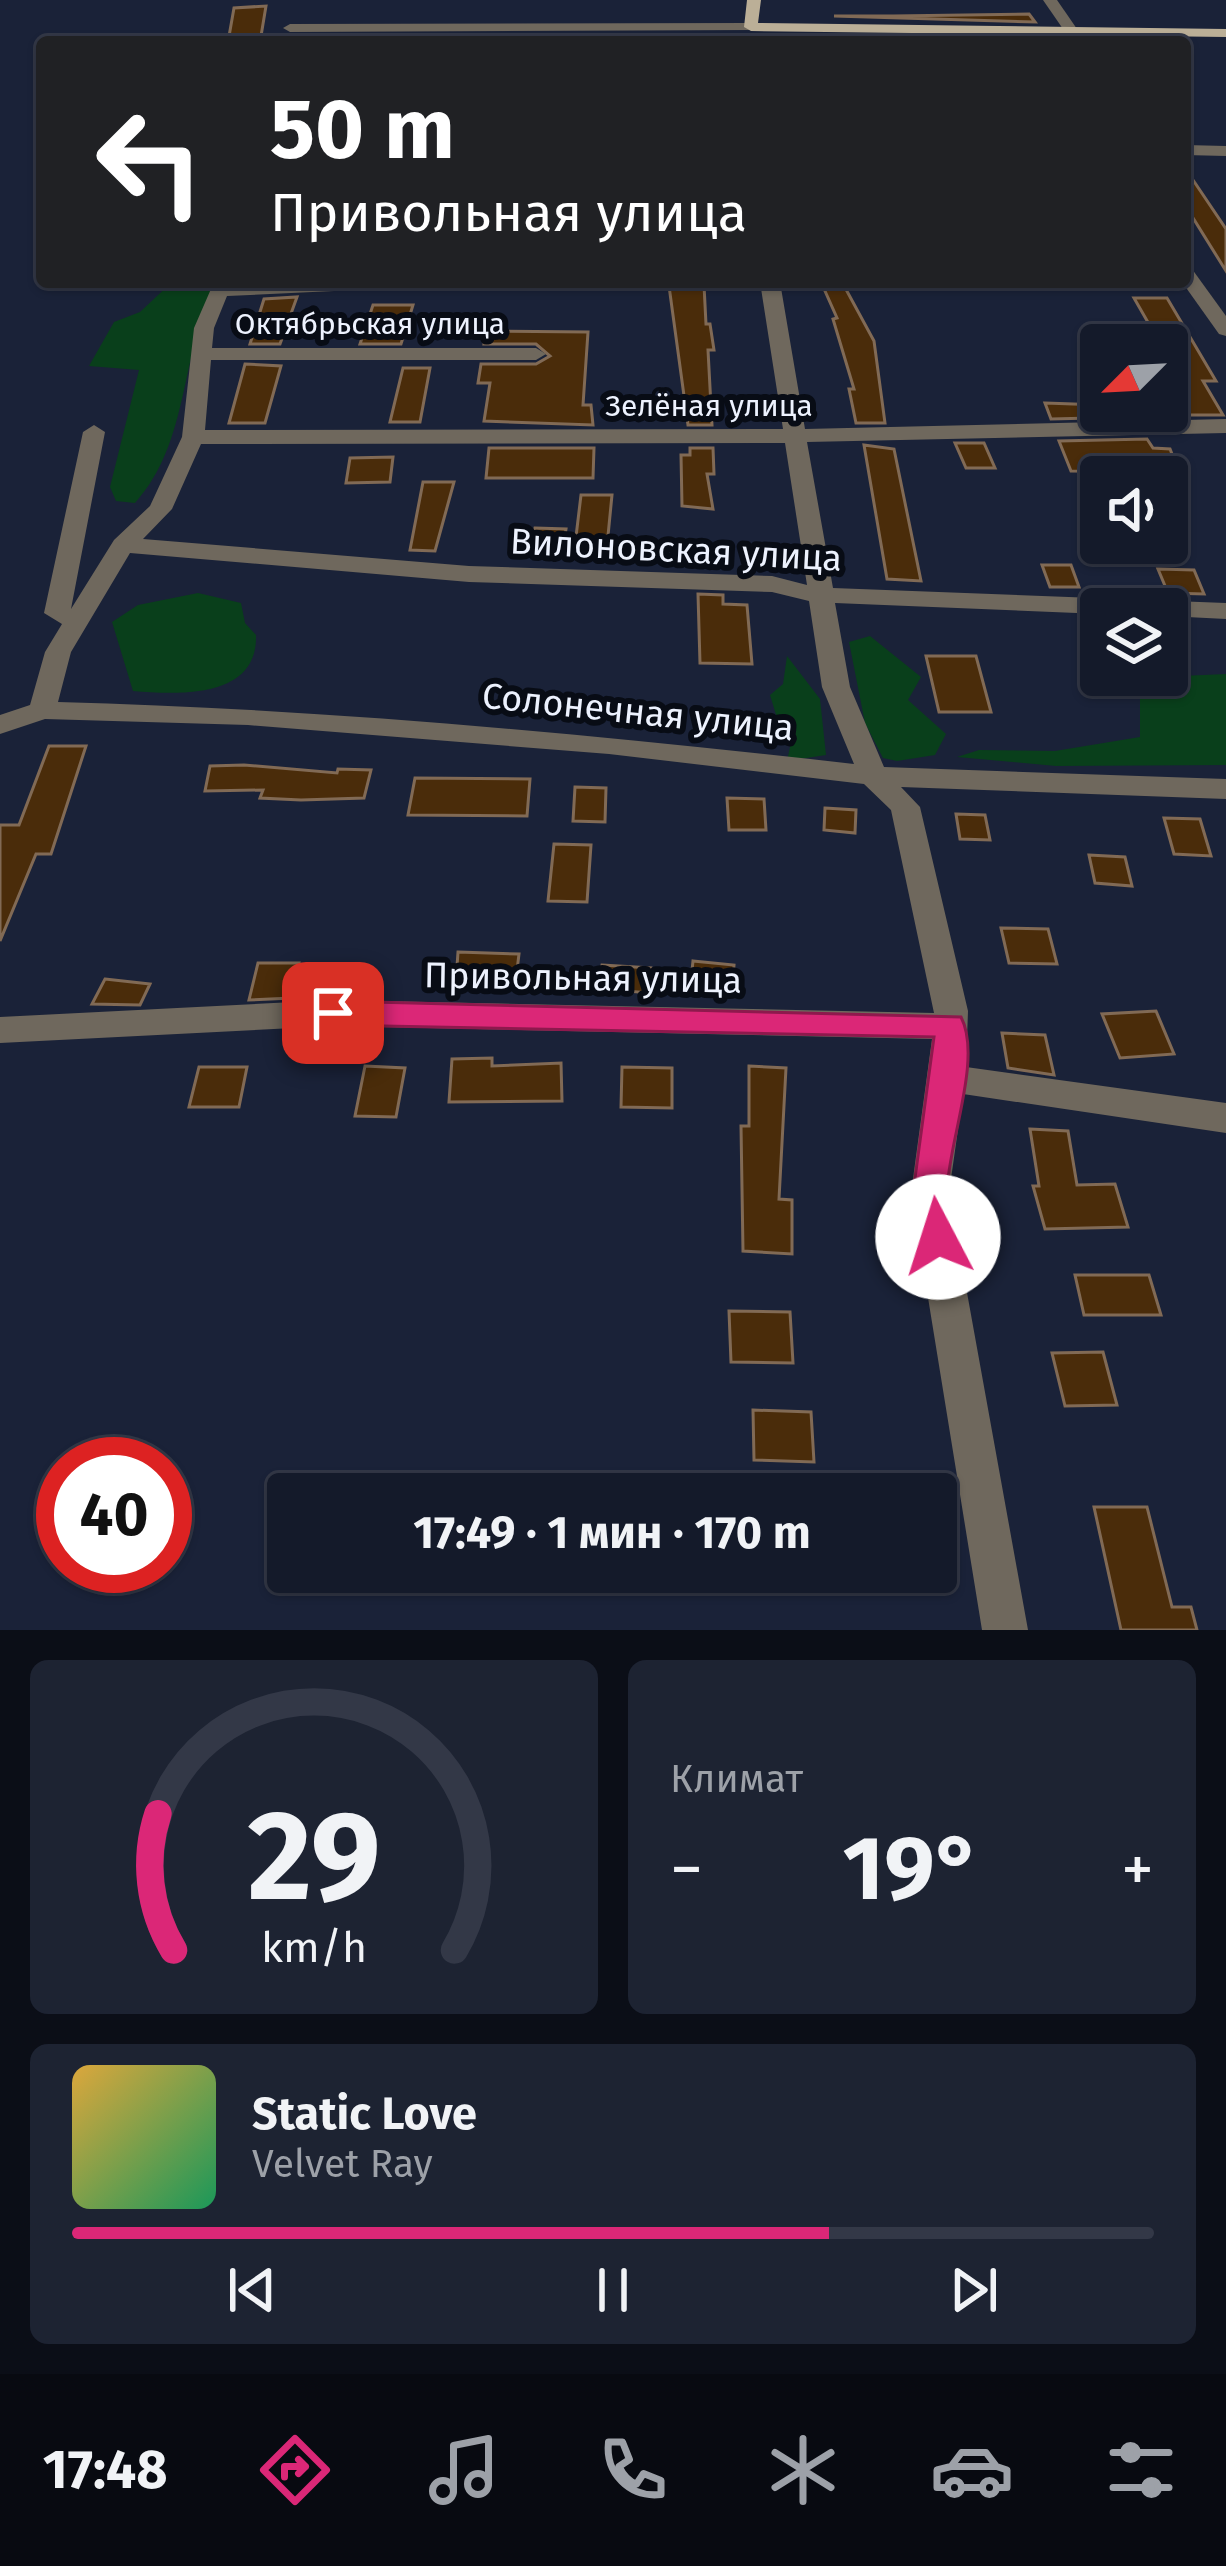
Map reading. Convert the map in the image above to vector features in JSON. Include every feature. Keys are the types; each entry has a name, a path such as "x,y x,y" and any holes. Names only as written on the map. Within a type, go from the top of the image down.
{"main road":[{"path":"754,0 751,27 926,36"},
{"path":"1114,36 1226,33"}],"street":[{"path":"1051,0 1076,36"},
{"path":"290,28 751,27"},
{"path":"743,36 751,27"},
{"path":"1191,150 1226,151"},
{"path":"1191,281 1226,330"},
{"name":"Октябрьская улица","path":"42,710 58,652 123,544 160,509 193,436 204,328 221,288"},
{"path":"771,288 836,687 873,776 905,807 951,1010 948,1078 930,1193 1005,1630"},
{"name":"Октябрьская улица","path":"205,353 536,354"},
{"name":"Зелёная улица","path":"193,436 796,436 1226,426"},
{"path":"77,621 57,613 94,432"},
{"name":"Вилоновская улица","path":"123,544 469,574 772,584 818,595 1226,611"},
{"path":"0,725 42,710"},
{"name":"Солонечная улица","path":"42,710 248,716 609,745 873,776 1226,789"},
{"name":"Привольная улица","path":"0,1030 333,1013 950,1026"},
{"path":"948,1078 1226,1118"}],"shaded area":[{"path":"764,33 1064,36 764,36"}],"green space":[{"path":"166,288 214,288 196,338 176,425 153,479 135,503 116,501 110,487 139,370 89,366 114,322 140,312"},
{"path":"198,593 241,603 245,623 256,635 253,656 244,671 231,681 194,692 133,691 112,622 138,605"},
{"path":"870,636 921,677 908,700 946,734 935,755 897,761 883,758 865,723 849,642"},
{"path":"787,656 820,699 826,755 787,761 793,733 780,728 770,695 783,684"},
{"path":"1226,674 1226,765 1056,766 957,757 979,750 1055,751 1140,737 1140,696 1188,696 1188,676"}],"building":[{"path":"266,6 261,36 229,36 234,8"},
{"path":"1029,14 1035,22 834,16 893,16"},
{"path":"1191,177 1226,229 1226,271 1191,215"},
{"path":"669,288 704,288 706,324 710,324 714,350 708,350 712,425 688,425"},
{"path":"824,288 845,288 874,341 885,423 856,423 849,389 854,389 833,319 837,318"},
{"path":"297,297 280,344 250,344 264,299"},
{"path":"1134,298 1167,298 1182,324 1149,324"},
{"path":"373,305 413,305 401,344 360,344"},
{"path":"486,331 588,332 583,405 591,405 593,425 484,421 490,383 478,383 481,364 536,364 550,356 536,344 484,344"},
{"path":"1188,334 1216,381 1203,381 1223,415 1188,415"},
{"path":"245,364 281,366 265,423 229,423"},
{"path":"403,368 430,368 420,422 390,422"},
{"path":"1045,403 1080,404 1080,418 1051,419"},
{"path":"1147,439 1153,448 1170,449 1173,456 1080,456 1080,471 1071,471 1059,441"},
{"path":"955,443 984,443 995,468 966,468"},
{"path":"864,445 894,449 921,581 887,579"},
{"path":"489,448 594,448 593,478 486,478"},
{"path":"690,448 713,448 714,474 707,474 713,509 682,506 681,455 690,455"},
{"path":"393,457 390,482 346,483 350,458"},
{"path":"423,482 454,482 435,551 410,550"},
{"path":"581,495 612,495 607,546 575,545"},
{"path":"535,528 566,529 562,554 530,553"},
{"path":"1042,565 1071,565 1079,587 1050,587"},
{"path":"1158,569 1194,570 1204,594 1188,594 1188,588 1166,588"},
{"path":"698,594 723,595 723,604 747,605 752,664 700,663"},
{"path":"926,656 976,656 991,712 939,712"},
{"path":"49,746 86,746 51,854 36,854 0,941 0,825 19,825"},
{"path":"210,766 337,773 338,769 371,770 364,798 301,800 260,798 263,790 205,791"},
{"path":"415,778 530,779 527,816 408,815"},
{"path":"575,787 606,788 605,822 573,821"},
{"path":"727,798 764,799 766,830 729,830"},
{"path":"825,808 856,810 855,833 824,830"},
{"path":"956,814 985,815 990,840 960,839"},
{"path":"1164,818 1200,819 1211,856 1174,854"},
{"path":"554,844 591,845 587,902 548,901"},
{"path":"1089,855 1125,857 1132,886 1095,883"},
{"path":"1001,928 1048,929 1057,964 1009,963"},
{"path":"458,952 519,954 515,987 456,981"},
{"path":"693,961 734,965 732,993 690,990"},
{"path":"258,963 299,963 292,998 249,1000"},
{"path":"602,965 651,968 651,993 598,989"},
{"path":"105,979 150,984 140,1005 92,1004"},
{"path":"1156,1011 1174,1054 1120,1058 1102,1014"},
{"path":"1002,1033 1045,1035 1054,1075 1008,1068"},
{"path":"492,1058 492,1066 561,1063 562,1101 449,1102 452,1059"},
{"path":"365,1066 405,1068 396,1117 355,1116"},
{"path":"749,1066 786,1068 779,1199 792,1200 792,1254 743,1251 741,1126 749,1126"},
{"path":"199,1067 247,1067 239,1107 189,1107"},
{"path":"622,1067 672,1068 672,1108 621,1107"},
{"path":"1030,1129 1068,1131 1077,1185 1115,1184 1128,1227 1045,1229 1033,1186 1039,1186"},
{"path":"1075,1275 1149,1275 1161,1315 1084,1315"},
{"path":"729,1311 790,1312 793,1363 731,1362"},
{"path":"1103,1352 1117,1405 1065,1406 1052,1353"},
{"path":"753,1410 811,1412 814,1462 754,1460"},
{"path":"1094,1507 1147,1507 1172,1607 1191,1607 1197,1630 1121,1630"}],"route":[{"path":"333,1013 950,1026 948,1078 930,1193 938,1237"}]}
